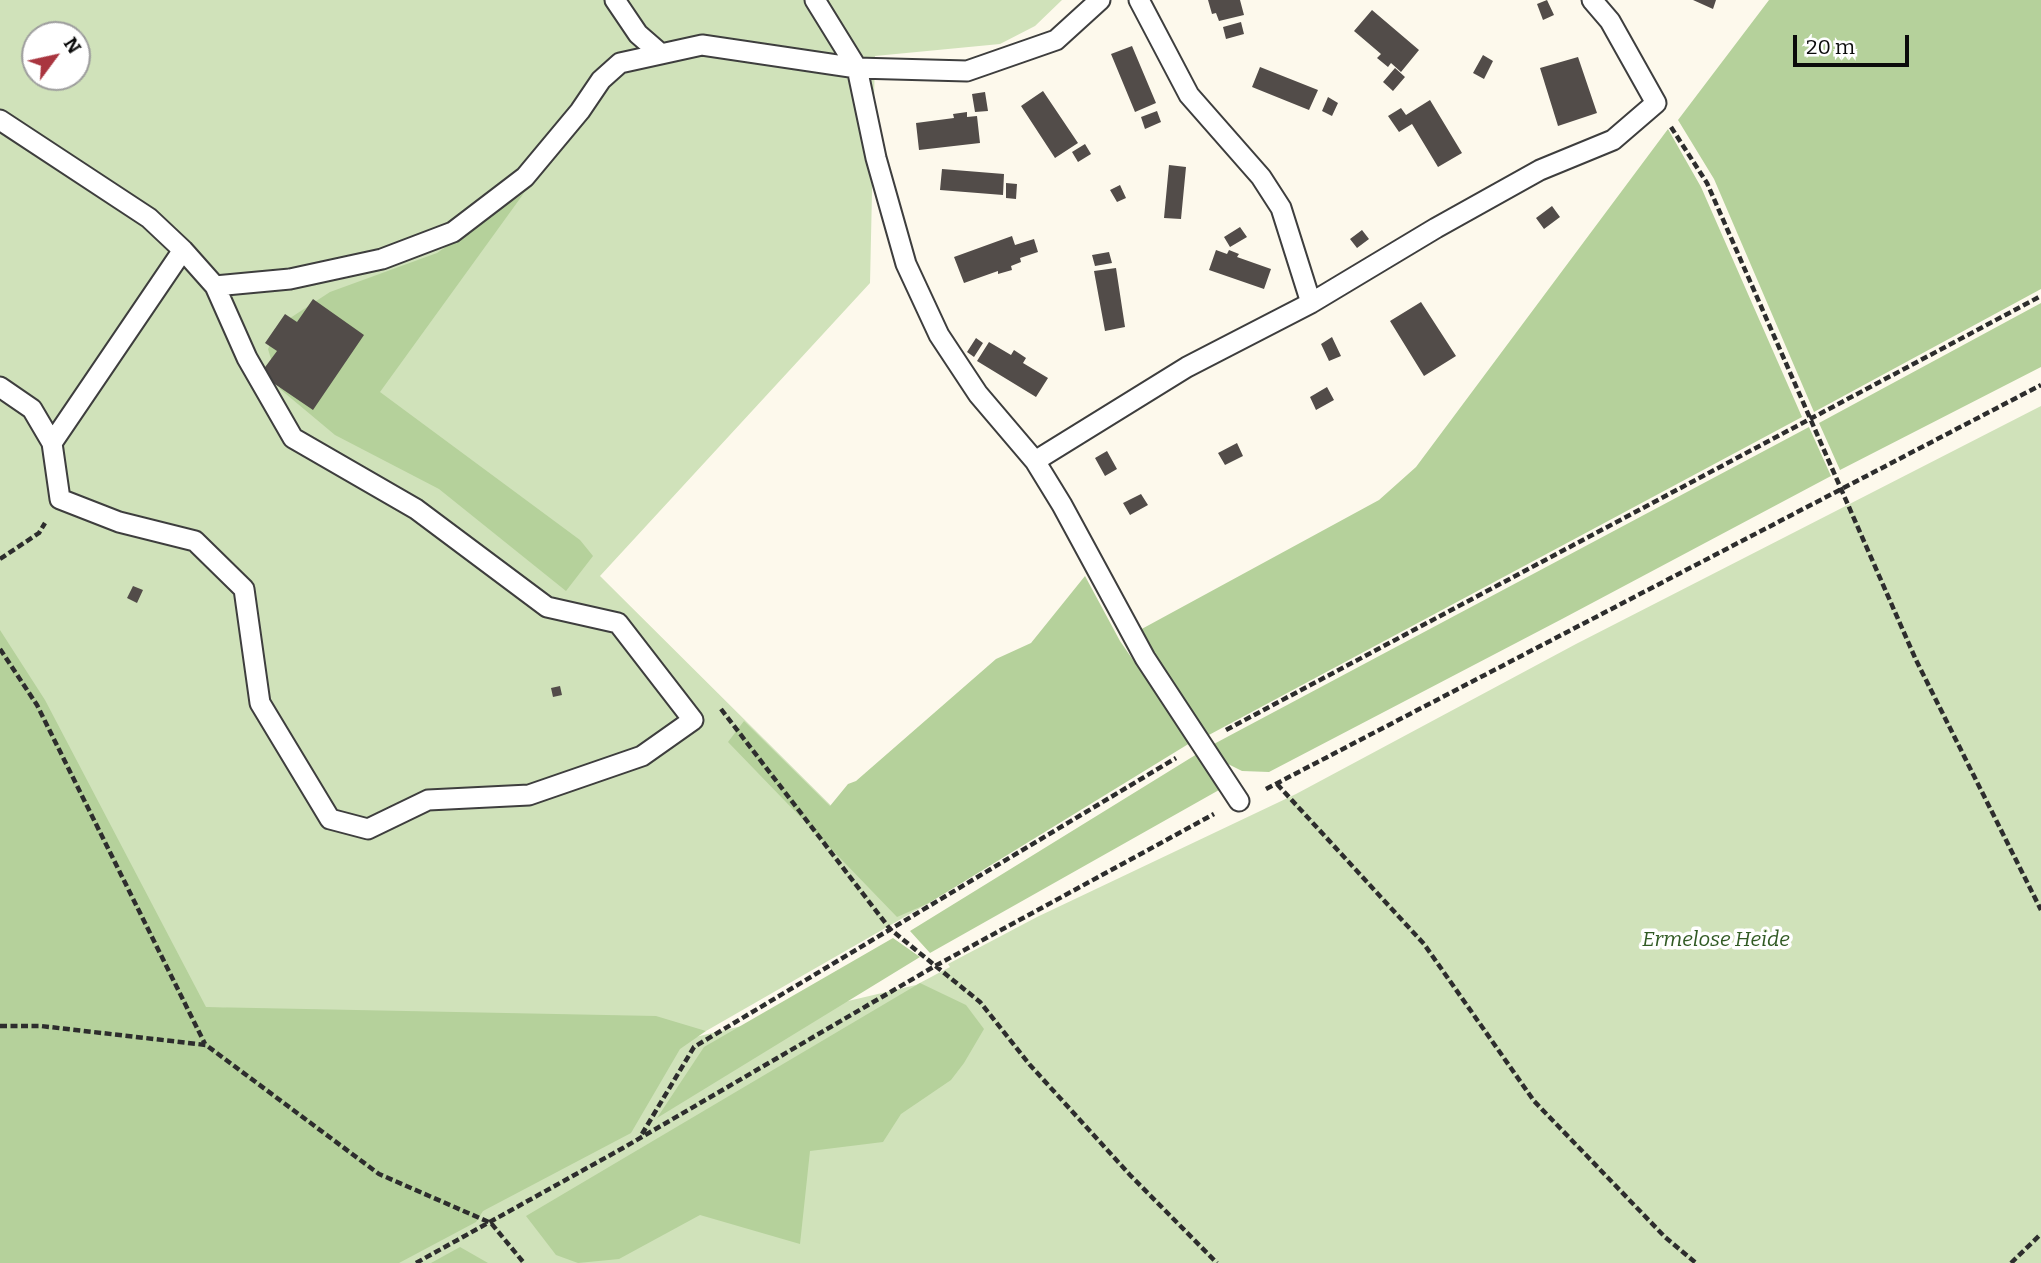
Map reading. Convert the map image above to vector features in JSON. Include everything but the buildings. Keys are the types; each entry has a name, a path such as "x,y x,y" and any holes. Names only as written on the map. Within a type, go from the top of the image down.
{"lane":[{"path":"615,0 638,34 662,54"},
{"path":"815,0 857,68 876,158 906,264 939,335 978,394 1035,461 1062,505 1145,658 1238,801"},
{"path":"215,285 290,279 382,259 453,232 525,177 580,111 601,80 620,63 702,45 857,68 967,71 1056,40 1100,0"},
{"path":"1139,0 1189,95 1261,177 1281,208 1311,303"},
{"path":"1035,461 1186,367 1311,303 1540,170 1613,140 1656,103 1609,21 1592,0"},
{"path":"0,120 149,219 183,250 215,285 247,358 293,438 416,509 547,607 618,623 693,720 642,756 529,795 428,800 368,829 330,819 260,703 244,589 195,541 119,522 60,499 52,443 32,409 0,387"},
{"path":"52,443 183,250"}],"path":[{"path":"1656,103 1707,183 1916,660 2041,911"},
{"path":"640,1137 694,1047 890,929 1202,743 1811,421 2041,296"},
{"path":"416,1263 491,1223 935,966 1238,801 1277,784 2041,384"},
{"path":"0,559 39,533 60,499"},
{"path":"0,649 37,705 206,1045 379,1174 491,1223 524,1263"},
{"path":"693,720 720,707 890,929 980,1002 1030,1065 1217,1263"},
{"path":"1277,784 1424,944 1534,1101 1665,1237 1696,1263"},
{"path":"0,1026 41,1026 206,1045"},
{"path":"2011,1263 2041,1234"}],"green space":[{"name":"Ermelose Heide","path":"0,0 1062,0 1035,26 1000,44 875,56 870,283 600,576 929,903 706,1031 207,1007 691,1038 916,985 950,967 948,964 1037,917 1296,794 1576,644 2041,406 2041,1263 0,1263"},
{"path":"1769,0 2041,0 2041,289 1814,412 1714,179 1678,120"},
{"path":"1668,129 1701,187 1802,417 1207,736 1138,631 1379,500 1416,467"},
{"path":"524,193 380,392 580,540 593,556 566,591 439,489 335,435 280,389 268,349 281,324 330,292 437,253"},
{"path":"2041,303 2041,367 1840,470 1819,423"},
{"path":"1809,427 1831,476 1269,772 1242,771 1226,763 1212,745"},
{"path":"1085,576 1120,641 1190,743 929,903 897,917 728,742 744,721 830,806 848,784 856,781 996,659 1031,643"},
{"path":"0,630 45,700 206,1007 656,1016 706,1031 680,1049 631,1133 483,1211 476,1222 399,1263 0,1263"},
{"path":"1197,754 1219,790 930,953 910,931"},
{"path":"893,938 920,957 657,1118 704,1047"},
{"path":"920,983 966,1005 984,1029 951,1080 901,1114 883,1142 810,1151 800,1244 700,1215 619,1259 578,1263 556,1255 526,1216"},
{"path":"460,1247 488,1263 431,1263"}]}
